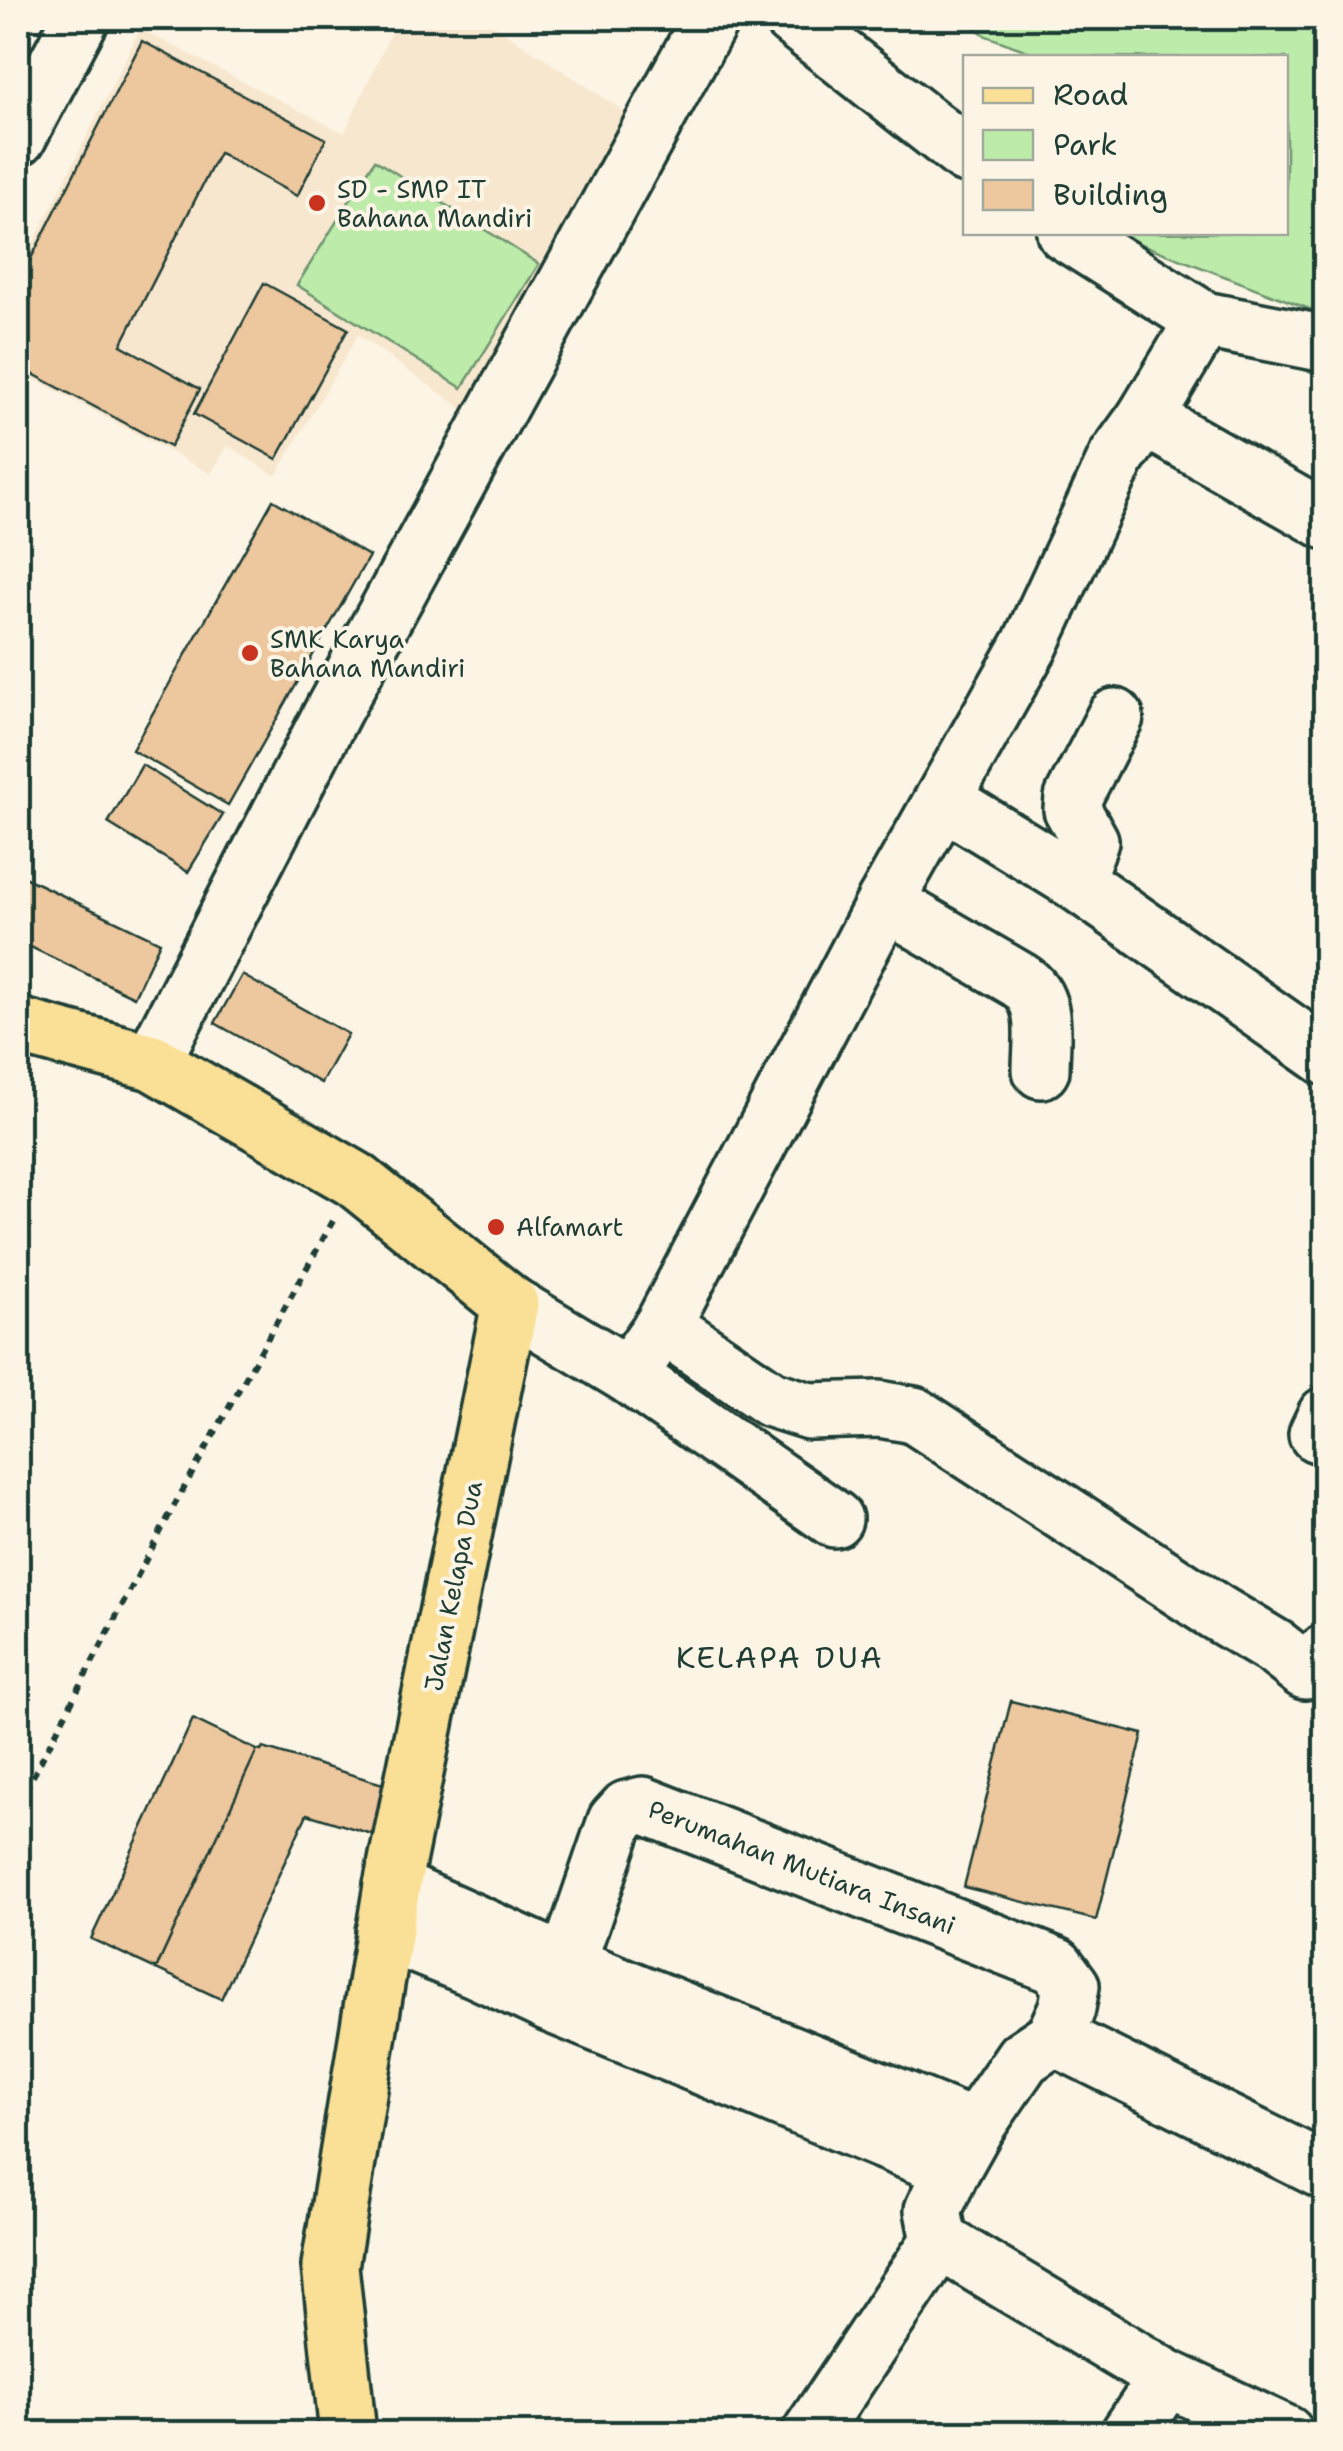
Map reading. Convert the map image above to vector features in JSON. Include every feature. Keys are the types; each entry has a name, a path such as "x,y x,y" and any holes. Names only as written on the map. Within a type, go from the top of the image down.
{"main road":[{"path":"18,1026 152,1062 356,1180 510,1304"},
{"name":"Jalan Kelapa Dua","path":"357,2426 330,2266 388,1909 510,1304"}],"street":[{"path":"18,137 81,18"},
{"path":"152,1062 334,709 711,18"},
{"path":"792,18 963,153"},
{"path":"1070,235 1204,320 1326,344"},
{"path":"628,1375 663,1324 885,902 1030,645 1117,456 1146,418 1204,320"},
{"path":"1146,418 1326,521"},
{"path":"1075,881 1090,842 1072,809 1073,798 1116,717"},
{"path":"943,800 1320,1041"},
{"path":"885,902 1033,991 1040,1006 1041,1070"},
{"path":"510,1304 628,1375 834,1520"},
{"path":"663,1324 771,1399 809,1411 879,1408 914,1415 1216,1612 1308,1665"},
{"name":"Perumahan Mutiara Insani","path":"558,1984 616,1821 627,1808 643,1805 1056,1966 1071,1986 1068,2008 1054,2037"},
{"path":"388,1909 558,1984 964,2149"},
{"path":"810,2434 938,2241 932,2210 964,2149 1023,2058 1054,2037 1326,2172"},
{"path":"938,2241 1167,2378 1286,2434"},
{"path":"1130,2434 1167,2378"}],"path":[{"path":"18,1805 174,1506 356,1180"}],"shaded area":[{"name":"SD - SMP IT Bahana Mandiri","path":"398,18 483,18 630,115 468,413 358,335 276,476 228,446 211,474 18,370 18,274 140,29 344,133"}],"green space":[{"path":"962,18 1325,18 1325,315 1117,235 1288,235 1288,55 1038,55 986,36"},
{"path":"375,160 539,264 462,388 297,285"}],"building":[{"path":"142,41 326,139 297,196 219,153 121,345 200,389 170,447 18,366 18,284"},
{"path":"264,283 348,329 277,459 194,414"},
{"name":"SMK Karya Bahana Mandiri","path":"273,500 369,556 228,805 132,750"},
{"path":"142,765 223,815 188,872 108,823"},
{"path":"24,877 160,942 134,997 18,941 18,891"},
{"path":"242,975 348,1034 321,1083 215,1023"},
{"path":"1011,1701 1143,1734 1096,1920 964,1887"},
{"path":"193,1719 257,1750 156,1969 91,1939"},
{"path":"263,1748 393,1787 378,1836 307,1814 221,1999 156,1969 257,1750"}],"place":[{"name":"SD - SMP IT Bahana Mandiri","path":"317,203"},
{"name":"SMK Karya Bahana Mandiri","path":"250,653"},
{"name":"Alfamart","path":"496,1227"}],"district":[{"name":"KELAPA DUA","path":"780,1658"}]}
